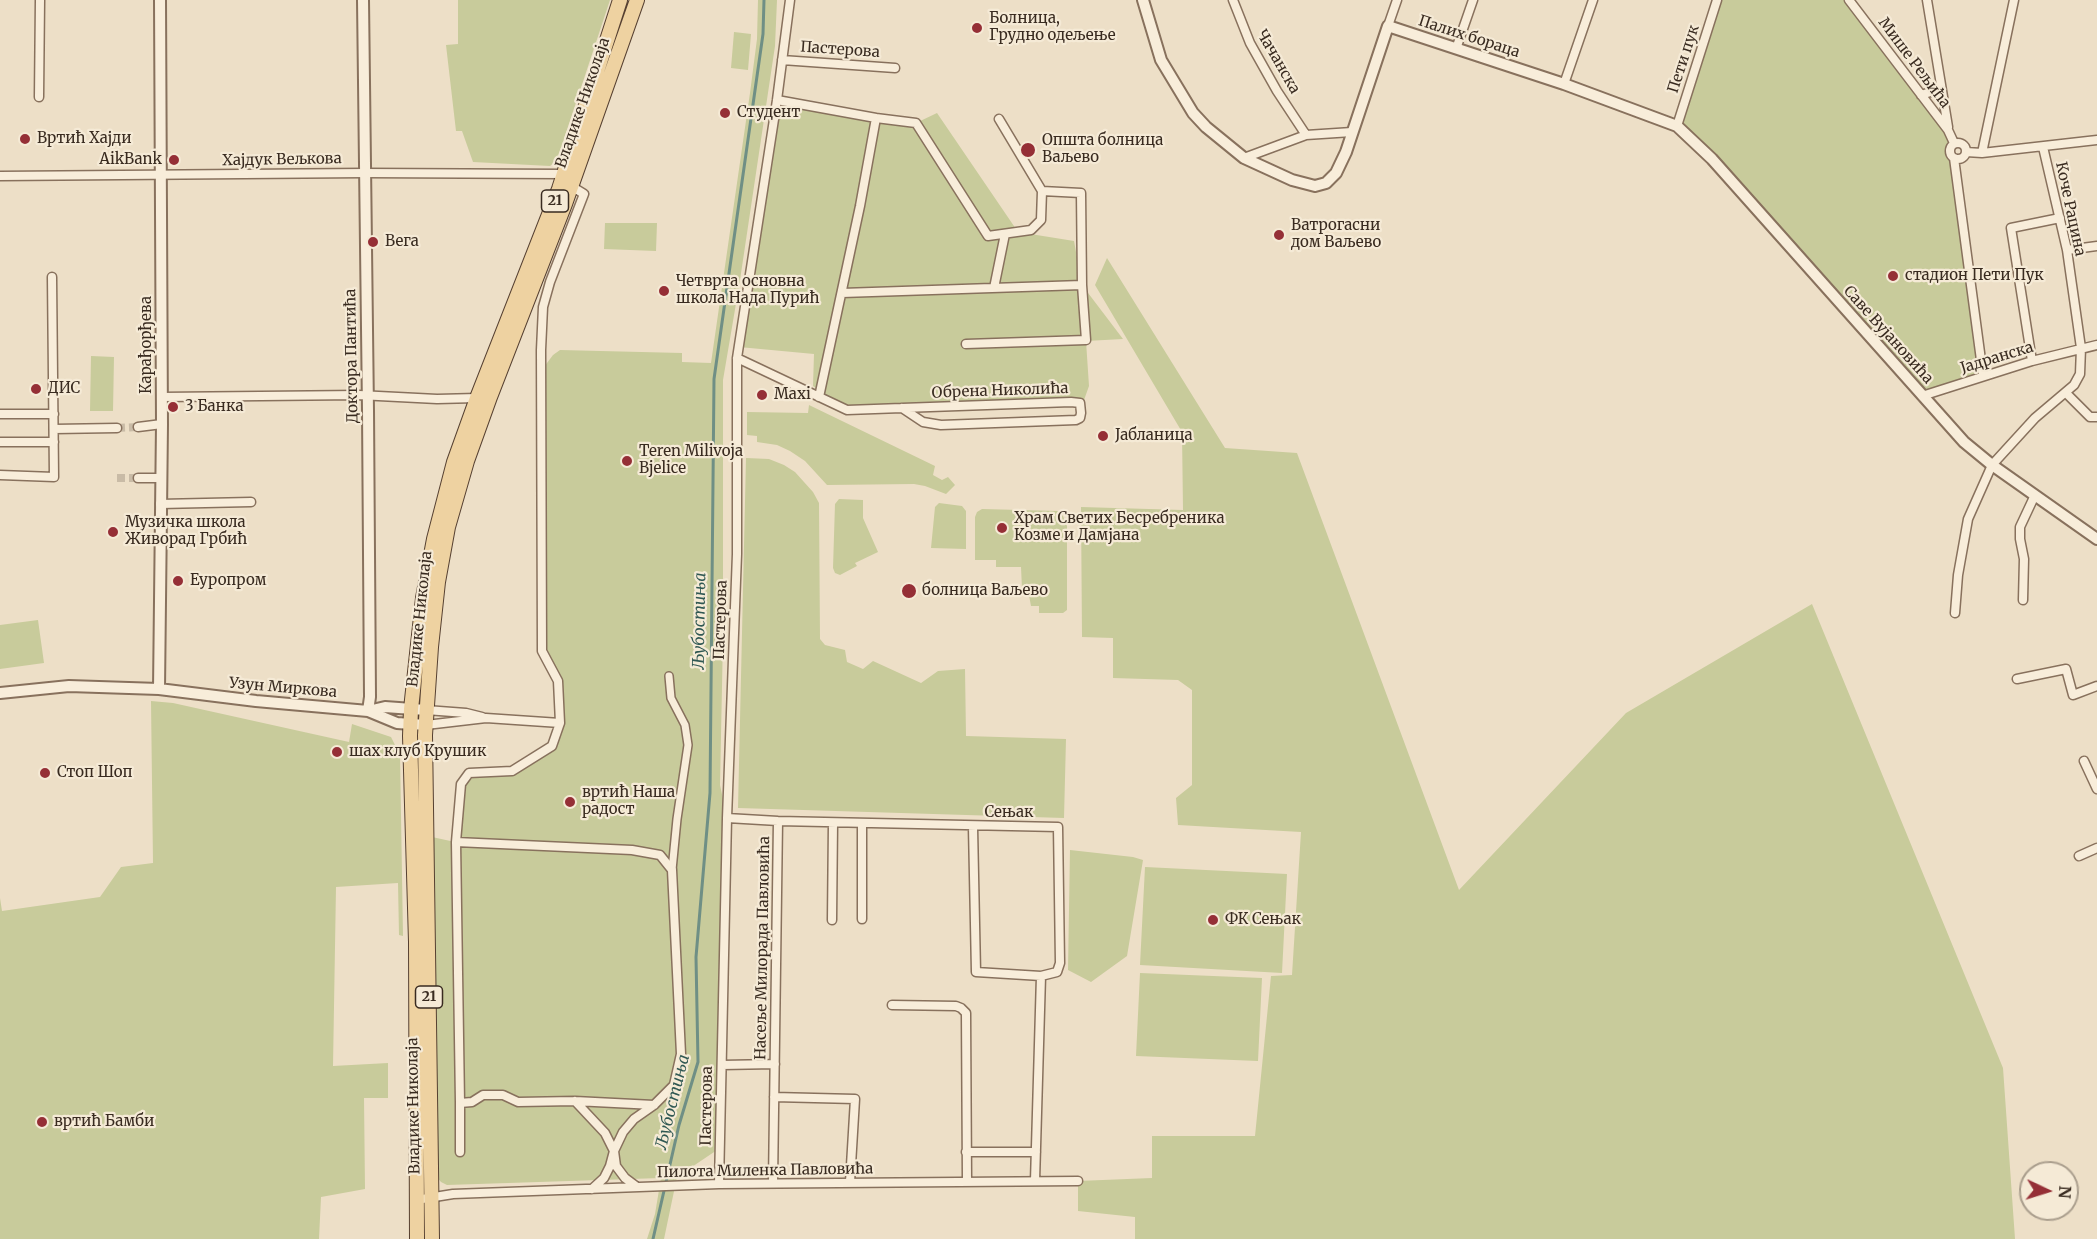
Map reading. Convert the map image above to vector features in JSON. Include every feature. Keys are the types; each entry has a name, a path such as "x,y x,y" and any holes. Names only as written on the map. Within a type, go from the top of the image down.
{"main road":[{"name":"Владике Николаја","path":"417,1239 416,942 410,725 420,617 434,539 454,462 477,398 568,180 620,0"},
{"name":"Владике Николаја","path":"432,1239 426,710 435,598 456,500 490,397 568,180 637,0"}],"street":[{"path":"39,96 40,0"},
{"name":"Карађорђева","path":"159,689 162,424 160,0"},
{"name":"Доктора Пантића","path":"363,0 368,395 370,697 368,711"},
{"name":"Пастерова","path":"719,1184 727,818 737,554 737,358 790,0"},
{"path":"1143,0 1161,60 1193,113 1206,127 1244,158 1292,180 1315,186 1326,183 1336,173 1397,0"},
{"name":"Чачанска","path":"1233,0 1250,43 1277,91 1306,135"},
{"path":"1456,49 1473,0"},
{"path":"1564,84 1593,0"},
{"name":"Пети пук","path":"1677,126 1717,0"},
{"name":"Мише Рељића","path":"1849,0 1948,130 1954,143"},
{"path":"1927,0 1948,130"},
{"path":"1982,153 2014,0"},
{"name":"Палих бораца","path":"1388,26 1564,84 1677,126"},
{"name":"Пастерова","path":"782,60 895,68"},
{"path":"1921,95 1940,89"},
{"path":"777,100 916,123 988,236 1031,230 1041,220 1042,191 999,119"},
{"path":"819,397 876,118"},
{"name":"Саве Вујановића","path":"1677,126 1712,159 1964,442 1992,465 2097,539"},
{"path":"1244,158 1306,135 1352,132"},
{"path":"1966,152 1982,153 2097,140"},
{"path":"1954,158 1962,158 1966,152 1962,143 1954,143 1949,152 1954,158 1983,375"},
{"name":"Коче Рацина","path":"2043,147 2067,250 2081,348"},
{"name":"Хајдук Вељкова","path":"0,176 365,173 568,180"},
{"path":"460,1152 456,842 461,784 469,773 512,771 552,746 560,723 558,681 542,651 540,422 543,307 550,282 584,194 568,180"},
{"path":"966,344 1086,340 1082,285 1081,193 1042,191"},
{"path":"2032,361 2011,228 2060,218"},
{"path":"994,288 1005,234"},
{"path":"2067,250 2097,246"},
{"path":"0,475 54,477 52,277"},
{"path":"842,293 1082,285"},
{"name":"Јадранска","path":"1922,396 1983,375 2097,345"},
{"path":"1955,613 1958,575 1968,519 1992,465 2035,418 2074,385 2080,374 2081,348"},
{"name":"Обрена Николића","path":"737,358 847,410 902,408 1077,402 1080,403 1081,413 1080,418 1076,420 941,425 923,422 902,408"},
{"path":"2066,393 2090,417 2097,417"},
{"path":"162,397 368,395 437,399 477,398"},
{"path":"0,414 54,414"},
{"path":"138,428 162,424"},
{"path":"54,429 117,428"},
{"path":"0,442 54,442"},
{"path":"138,478 161,478"},
{"path":"2023,600 2024,559 2020,527 2035,495"},
{"path":"160,504 251,502"},
{"path":"2017,679 2066,669 2073,695 2097,686"},
{"path":"592,1189 604,1178 623,1132 634,1119 654,1105 674,1085 681,1054 672,870 688,745 685,725 671,698 669,676"},
{"name":"Узун Миркова","path":"0,693 69,686 159,689 368,711 391,721 410,725 486,718 560,723"},
{"path":"368,711 385,707 466,713 486,718"},
{"path":"2084,761 2097,789"},
{"path":"727,818 778,821"},
{"name":"Насеље Милорада Павловића","path":"773,1183 778,821 973,827"},
{"path":"832,823 832,920"},
{"path":"862,824 862,918"},
{"name":"Сењак","path":"973,827 1058,827 1060,963 1057,972 1041,976 976,972 973,827"},
{"path":"456,842 632,850 660,855 672,870"},
{"path":"2079,856 2097,848"},
{"path":"1035,1181 1041,976"},
{"path":"892,1005 956,1006 966,1013 967,1181"},
{"path":"722,1065 775,1064"},
{"path":"460,1102 472,1102 483,1095 503,1095 518,1102 575,1101 654,1105"},
{"path":"774,1097 855,1099 850,1182"},
{"path":"575,1101 605,1133 614,1151 616,1167 625,1178 638,1187"},
{"path":"966,1152 1036,1152"},
{"name":"Пилота Миленка Павловића","path":"416,1194 719,1184 1078,1181"}],"green space":[{"path":"458,0 610,0 557,160 550,166 473,162 462,131 456,131 446,45 458,44"},
{"path":"758,0 777,0 775,46 723,380 723,637 720,785 727,818 720,1148 677,1177 664,1239 647,1239 655,1214 661,1178 447,1185 435,1175 432,837 455,842 461,784 469,773 512,771 552,746 560,723 558,681 542,651 541,371 553,355 560,350 682,353 682,362 711,363 757,39"},
{"path":"1717,0 1850,0 1954,143 1949,152 1952,157 1983,375 1922,396 1677,126"},
{"name":"Студент","path":"734,32 751,34 748,70 731,68"},
{"path":"777,100 916,123 937,113 1018,232 1074,241 1082,285 1123,339 1086,341 1089,386 1084,400 1080,403 847,410 813,386 814,354 739,347"},
{"path":"605,223 657,223 656,251 604,249"},
{"path":"1107,258 1225,448 1297,453 1459,890 1626,713 1812,604 2003,1068 2015,1239 1135,1239 1135,1217 1078,1211 1078,1181 1152,1178 1152,1136 1255,1136 1271,976 1292,975 1301,832 1178,825 1176,798 1192,785 1192,690 1178,680 1113,678 1113,638 1082,637 1081,507 1183,510 1182,432 1095,285"},
{"path":"91,356 114,357 113,411 90,411"},
{"path":"809,405 935,466 933,475 942,480 948,477 955,485 946,494 914,484 827,485 805,461 790,451 777,445 757,442 757,436 747,435 747,412 808,413"},
{"path":"746,458 769,459 784,465 795,472 813,492 819,503 820,639 825,645 845,650 847,662 863,669 873,661 921,683 938,671 965,669 966,736 1066,739 1064,818 738,808"},
{"path":"839,499 863,500 863,518 878,552 855,563 857,566 840,575 835,573 833,568 835,504"},
{"path":"939,503 962,506 966,511 966,549 931,548 935,507"},
{"path":"982,509 1058,511 1063,516 1067,526 1067,610 1063,613 1039,613 1039,606 1031,606 1028,590 1022,589 1021,567 996,567 996,560 975,560 975,517"},
{"path":"38,620 44,663 0,669 0,625"},
{"path":"151,701 173,703 349,742 352,724 391,737 400,755 403,936 399,935 398,883 336,887 333,1066 388,1063 388,1098 364,1098 365,1189 321,1197 319,1239 0,1239 0,898 2,911 100,897 121,867 153,863"},
{"path":"1070,850 1143,860 1127,956 1091,982 1068,970"},
{"name":"ФК Сењак","path":"1145,867 1287,874 1282,973 1140,965"},
{"path":"1140,973 1262,978 1258,1061 1136,1056"}],"waterway":[{"name":"Љубостиња","path":"653,1239 679,1125 698,1062 696,957 710,793 714,379 763,34 764,0"}],"tunnel":[{"path":"117,428 138,427"},
{"path":"117,478 138,478"}],"place":[{"name":"Болница, Грудно одељење","path":"977,28"},
{"name":"Студент","path":"725,113"},
{"name":"Вртић Хајди","path":"25,139"},
{"name":"Општа болница Ваљево","path":"1028,150"},
{"name":"AikBank","path":"174,160"},
{"name":"Ватрогасни дом Ваљево","path":"1279,235"},
{"name":"Вега","path":"373,242"},
{"name":"стадион Пети Пук","path":"1893,276"},
{"name":"Четврта основна школа Нада Пурић","path":"664,291"},
{"name":"ДИС","path":"36,389"},
{"name":"Maxi","path":"762,395"},
{"name":"3 Банка","path":"173,407"},
{"name":"Јабланица","path":"1103,436"},
{"name":"Teren Milivoja Bjelice","path":"627,461"},
{"name":"Храм Светих Бесребреника Козме и Дамјана","path":"1002,528"},
{"name":"Музичка школа Живорад Грбић","path":"113,532"},
{"name":"Еуропром","path":"178,581"},
{"name":"болница Ваљево","path":"909,591"},
{"name":"шах клуб Крушик","path":"337,752"},
{"name":"Стоп Шоп","path":"45,773"},
{"name":"вртић Наша радост","path":"570,802"},
{"name":"ФК Сењак","path":"1213,920"},
{"name":"вртић Бамби","path":"42,1122"}]}
